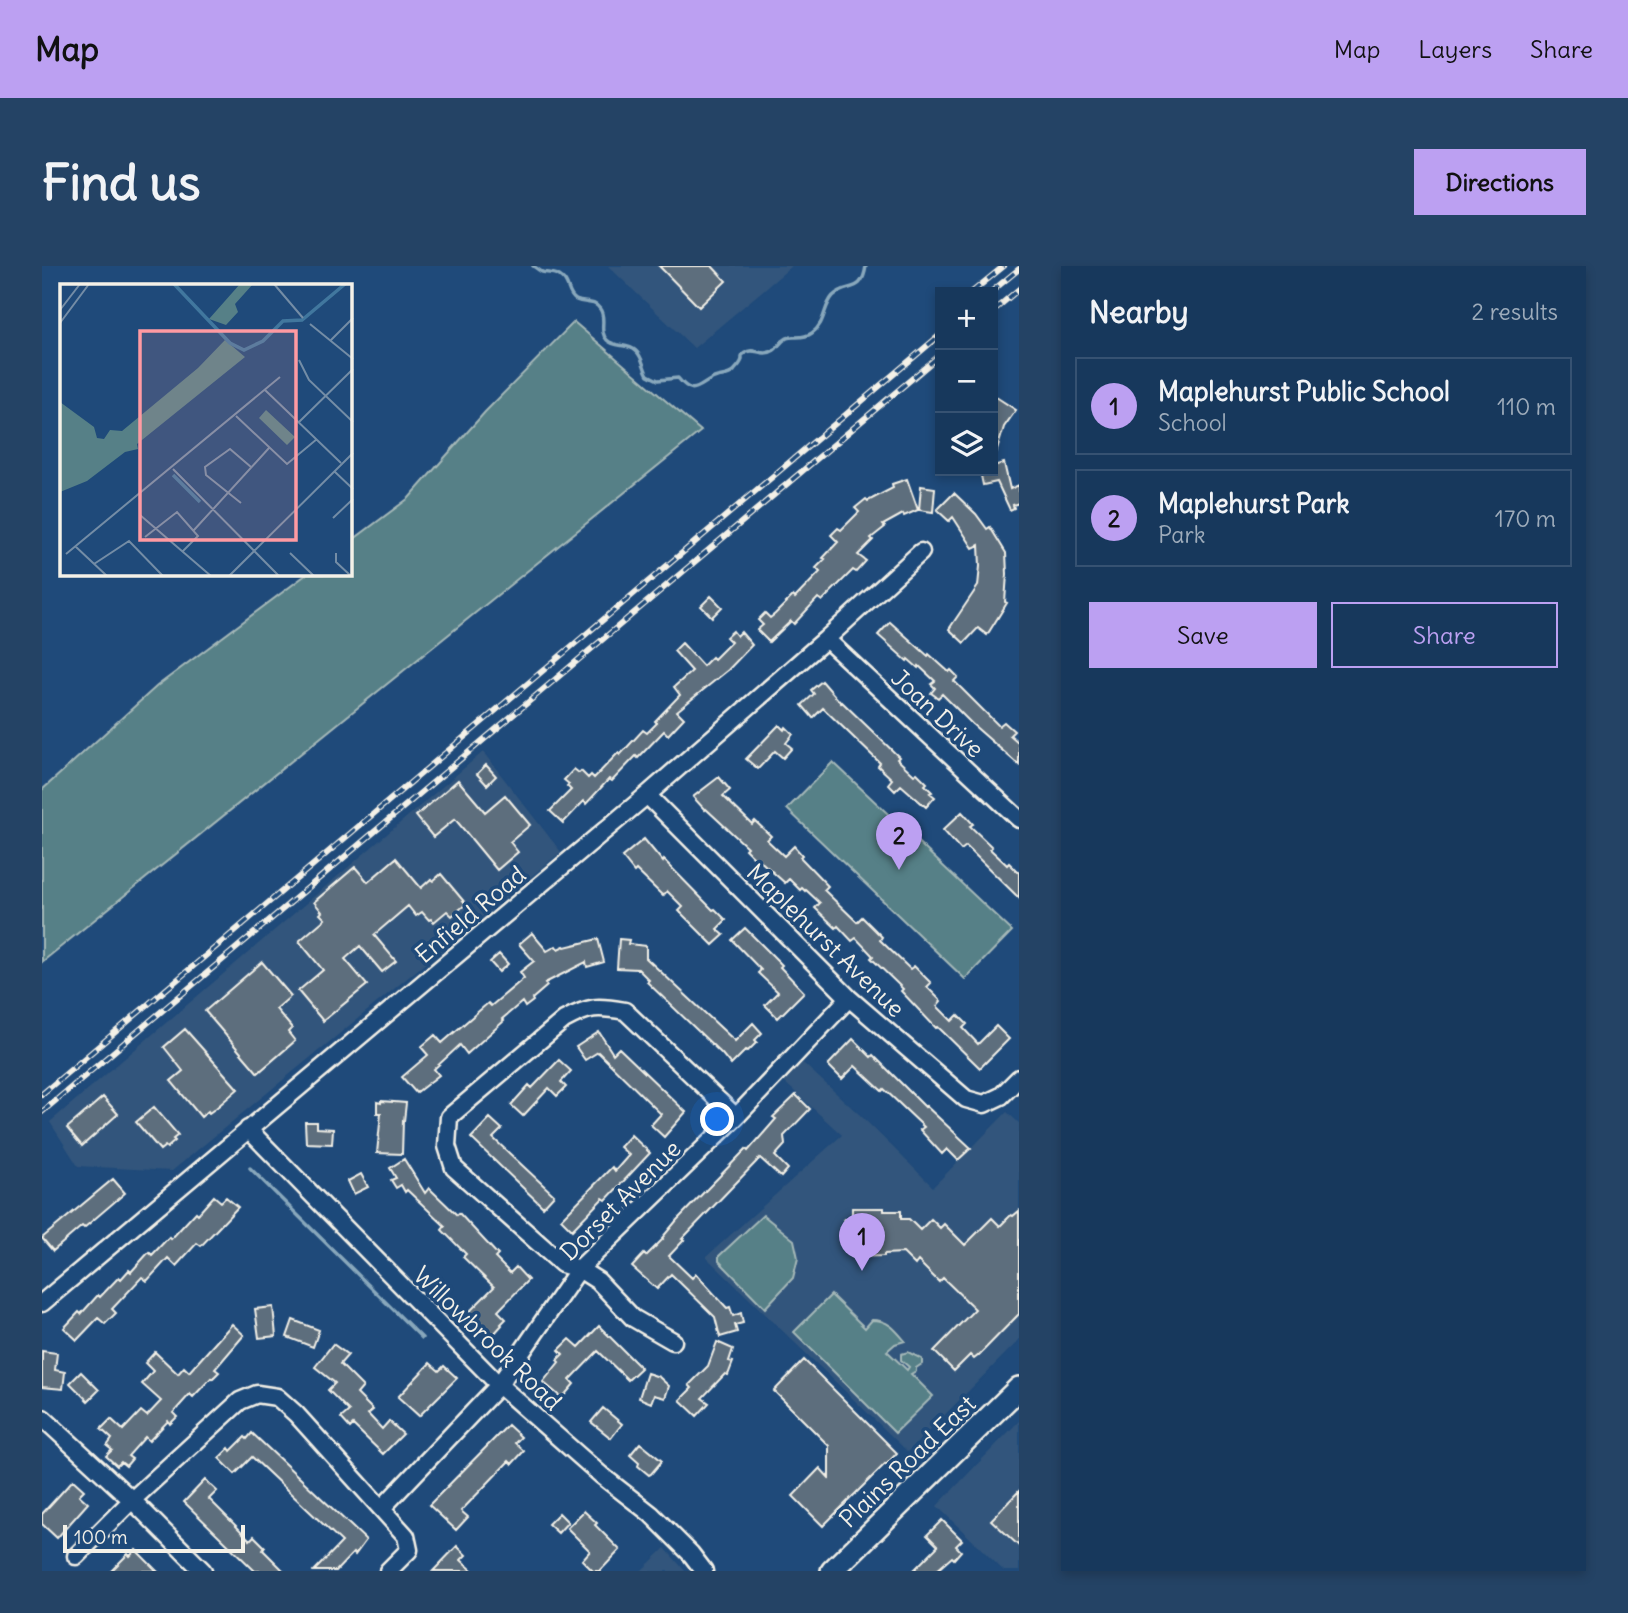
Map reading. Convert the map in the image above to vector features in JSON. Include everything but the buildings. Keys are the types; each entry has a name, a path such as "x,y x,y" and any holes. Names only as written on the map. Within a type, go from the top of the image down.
{"main road":[{"name":"Plains Road East","path":"832,1571 1019,1388"}],"street":[{"name":"Enfield Road","path":"42,1303 646,795 826,639 921,552"},
{"name":"Joan Drive","path":"826,639 1019,818"},
{"name":"Maplehurst Avenue","path":"646,795 849,998 966,1099 984,1104 1001,1096 1019,1078"},
{"name":"Dorset Avenue","path":"382,1508 499,1385 579,1269 736,1117 849,998"},
{"path":"673,1341 633,1318 598,1281 579,1269 562,1264 454,1168 447,1146 449,1117 564,1020 583,1009 604,1007 625,1011 736,1117"},
{"name":"Willowbrook Road","path":"248,1129 499,1385 601,1475 651,1514 704,1571"},
{"path":"76,1556 132,1500 240,1401 257,1394 277,1397 296,1414 406,1536 409,1550 388,1571"},
{"path":"43,1418 132,1500 203,1571"}],"shaded area":[{"path":"608,266 792,266 694,348"},
{"path":"483,752 561,852 172,1171 78,1166 50,1122"},
{"path":"803,1063 933,1187 1007,1112 1019,1123 1019,1340 908,1452 706,1257 842,1135 782,1080"},
{"path":"1019,1421 1019,1571 1004,1571 937,1506"},
{"path":"665,1548 685,1571 641,1571"}],"green space":[{"path":"574,322 701,431 42,962 42,790 157,686 304,576 352,576 352,541 409,498 485,412"},
{"path":"833,762 1012,931 965,979 787,809"},
{"path":"763,1215 794,1240 798,1258 793,1278 765,1308 719,1261 719,1256"},
{"path":"831,1295 865,1328 872,1320 887,1323 894,1329 905,1341 895,1344 887,1351 907,1370 909,1367 901,1360 901,1354 908,1352 922,1359 922,1364 911,1374 933,1396 895,1433 794,1332"}],"waterway":[{"path":"533,266 542,272 560,276 576,300 598,306 603,316 604,336 610,342 636,351 648,375 658,380 678,378 692,389 732,373 742,360 742,355 747,352 770,352 787,338 812,333 820,325 833,296 858,285 866,266"},
{"path":"250,1168 422,1338"}],"railway":[{"path":"978,287 1004,266"},
{"path":"997,287 1019,269"},
{"path":"998,307 1019,289"},
{"path":"42,1094 935,339"},
{"path":"42,1112 935,359"}],"place":[{"name":"Maplehurst Park","path":"899,870"},
{"name":"Maplehurst Public School","path":"862,1271"}]}
